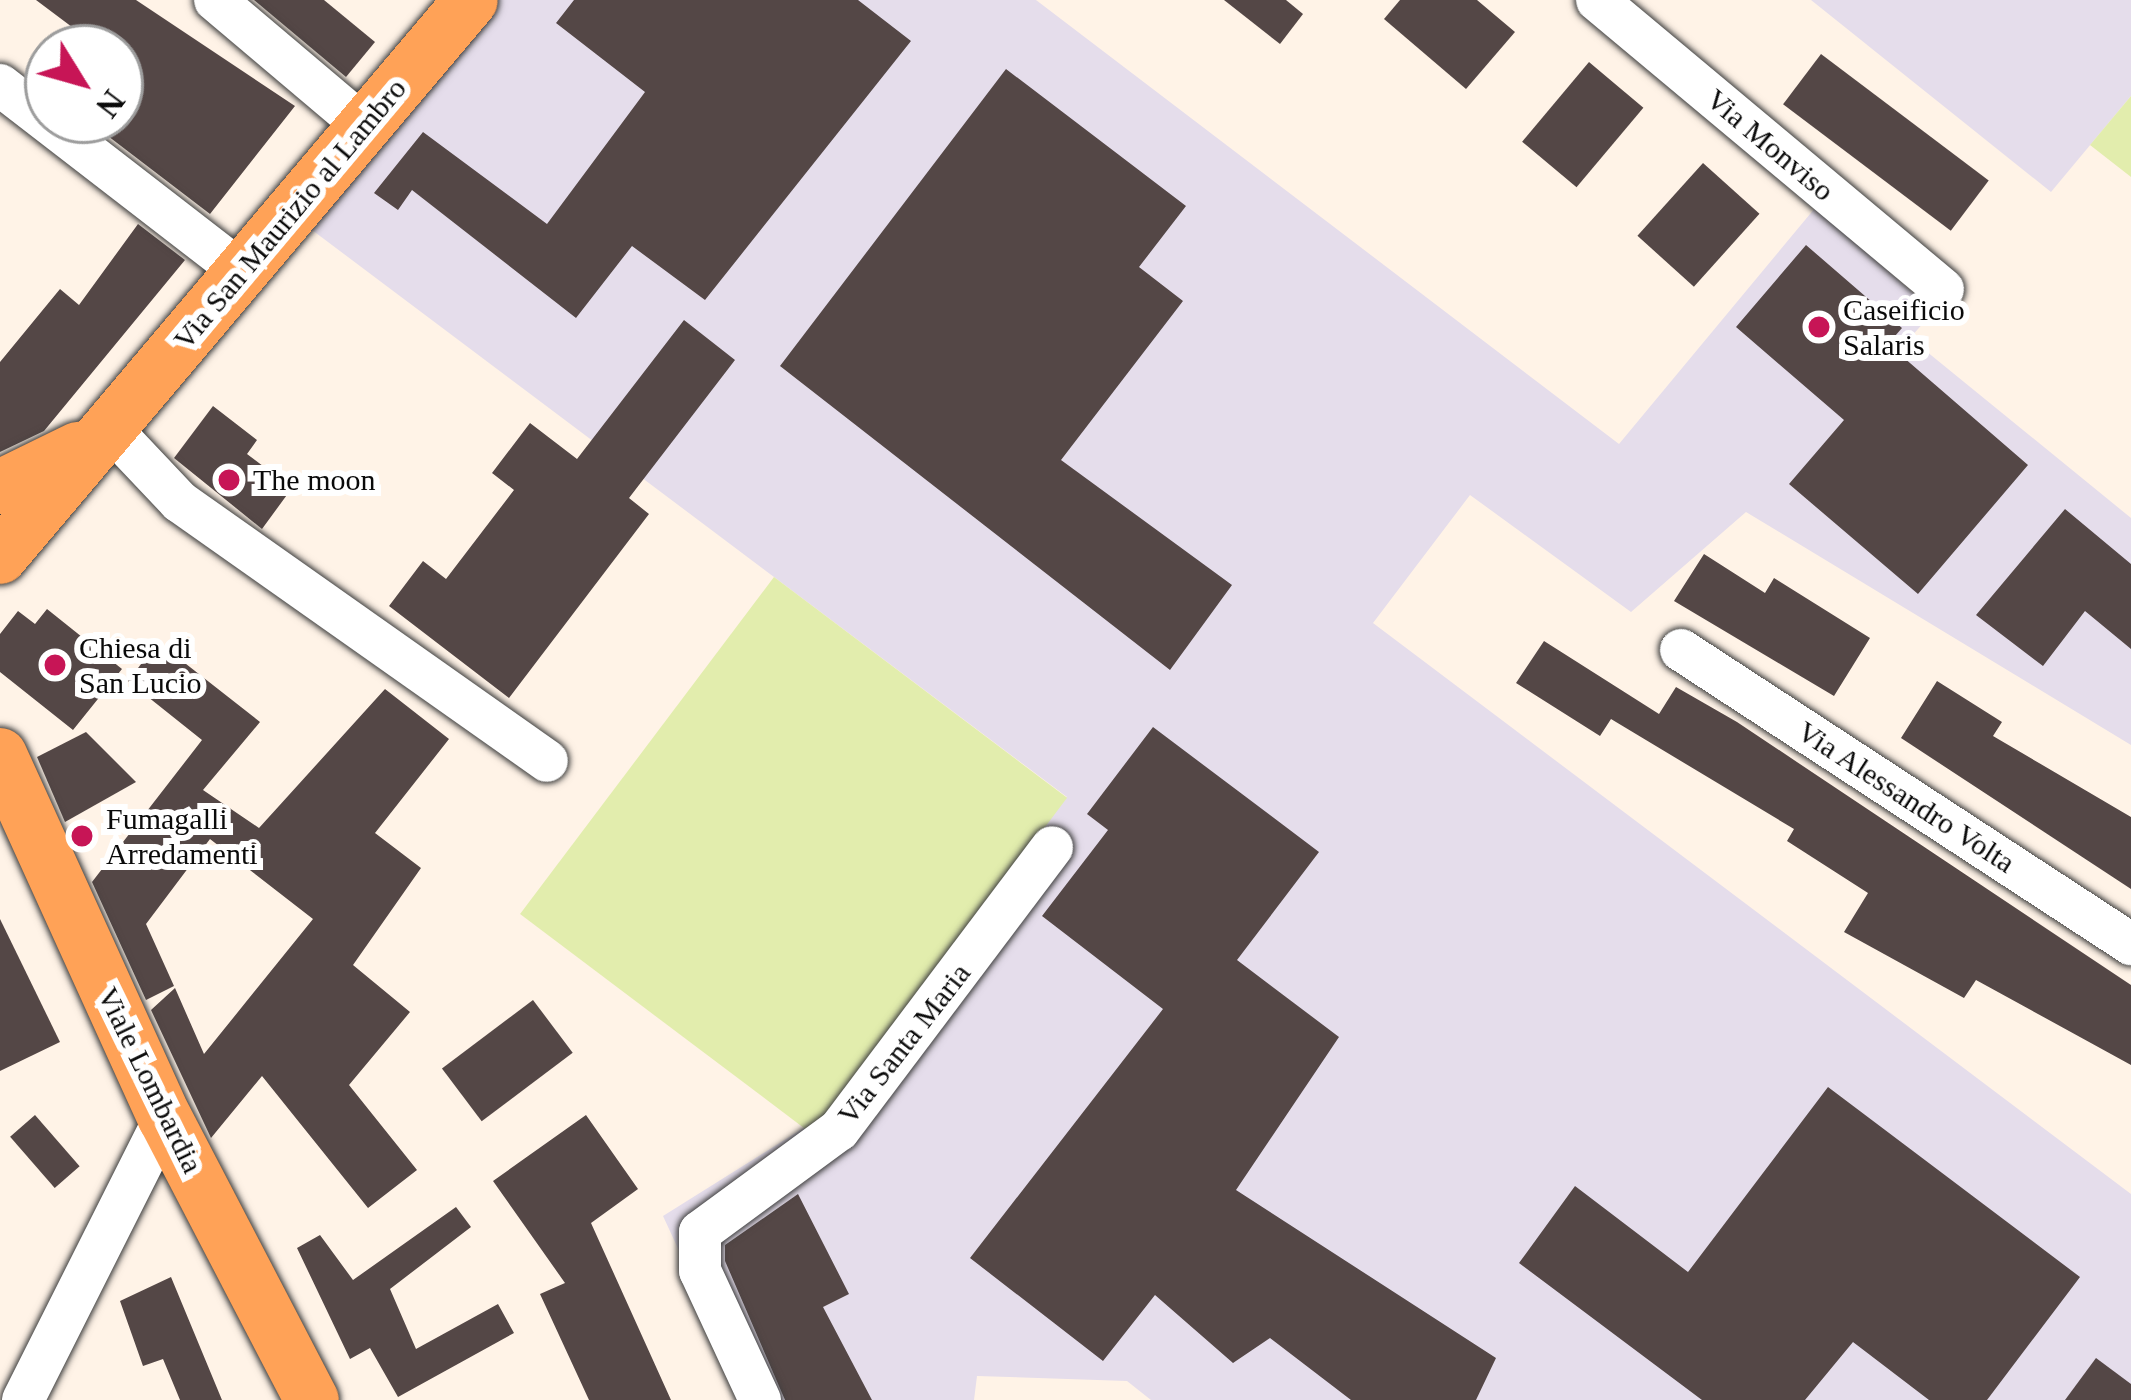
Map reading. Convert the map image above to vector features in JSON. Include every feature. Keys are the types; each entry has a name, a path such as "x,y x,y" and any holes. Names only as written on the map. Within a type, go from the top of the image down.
{"main road":[{"name":"Via San Maurizio al Lambro","path":"2,553 471,0"},
{"name":"Via San Maurizio al Lambro","path":"0,487 109,427"},
{"name":"Viale Lombardia","path":"0,754 165,1118 312,1400"}],"street":[{"path":"215,0 364,126"},
{"name":"Via Monviso","path":"1597,0 1943,289"},
{"path":"0,85 241,271"},
{"path":"109,427 180,502 547,761"},
{"name":"Via Alessandro Volta","path":"1682,650 2131,944"},
{"name":"Via Santa Maria","path":"760,1400 700,1271 700,1232 853,1114 1052,847"},
{"path":"23,1400 165,1118"}],"shaded area":[{"path":"496,0 1036,0 1619,444 1815,208 1934,311 1910,338 2131,518 2131,745 1746,512 1631,612 1470,495 1373,623 2131,1194 2131,1400 1151,1400 1127,1381 977,1376 974,1400 748,1400 663,1216 821,1117 1067,797 312,230"},
{"path":"1811,0 2131,0 2131,96 2051,192"}],"green space":[{"path":"2131,96 2131,177 2090,145"},
{"path":"774,577 1067,798 813,1135 520,914"}],"building":[{"path":"36,0 136,0 295,106 210,214 118,144 144,144 144,24 68,24"},
{"path":"254,0 324,0 375,42 346,77"},
{"path":"574,0 858,0 911,41 705,300 632,246 576,318 412,190 398,210 374,193 423,132 547,224 645,92 556,23"},
{"path":"1224,0 1286,0 1303,14 1280,44"},
{"path":"1400,0 1477,0 1515,32 1466,89 1384,19"},
{"path":"1821,54 1989,180 1951,231 1783,104"},
{"path":"1589,62 1643,108 1577,187 1522,142"},
{"path":"1006,69 1186,206 1139,267 1183,301 1061,460 1232,585 1170,670 780,366"},
{"path":"1703,163 1759,214 1694,287 1637,236"},
{"path":"138,224 185,260 44,431 0,452 0,362 60,289 79,305"},
{"path":"1806,245 1902,328 1888,344 2028,465 1918,594 1789,484 1844,420 1736,327"},
{"path":"684,320 735,360 629,498 649,514 509,698 389,606 423,561 446,579 514,490 492,473 530,423 577,459"},
{"name":"The moon","path":"213,406 257,440 247,454 292,488 262,529 174,458"},
{"path":"2065,509 2131,564 2131,649 2085,611 2043,666 1976,615"},
{"path":"1704,554 1765,593 1774,578 1870,638 1834,696 1674,601"},
{"name":"Chiesa di San Lucio","path":"47,609 122,669 73,730 0,672 0,634 18,611 35,624"},
{"path":"1544,641 1659,714 1676,687 1737,722 2131,985 2131,1065 1976,980 1964,998 1844,932 1868,893 1787,841 1794,829 1611,719 1600,736 1516,683"},
{"path":"158,642 260,722 203,790 259,828 385,689 449,739 375,833 421,868 353,965 410,1012 349,1085 417,1170 368,1208 262,1076 211,1138 151,1010 175,988 204,1054 313,919 210,839 146,924 174,986 146,1000 92,882 202,740 128,681"},
{"path":"1937,681 2002,722 1993,736 2131,817 2131,889 1901,738"},
{"path":"1153,727 1319,852 1237,960 1339,1037 1236,1190 1496,1358 1476,1400 1351,1400 1270,1338 1233,1363 1155,1295 1103,1361 970,1258 1163,1009 1042,916 1108,830 1087,814"},
{"path":"86,732 136,782 65,822 37,757"},
{"path":"0,919 60,1042 0,1071"},
{"path":"533,1000 573,1053 482,1121 442,1069"},
{"path":"1828,1087 2080,1277 1987,1400 1929,1400 1853,1342 1805,1400 1702,1400 1519,1263 1575,1186 1688,1272"},
{"path":"35,1115 80,1166 55,1188 10,1137"},
{"path":"586,1115 638,1189 591,1223 671,1400 589,1400 540,1294 565,1283 493,1181"},
{"path":"798,1194 849,1294 823,1307 872,1400 785,1400 725,1261 725,1245"},
{"path":"456,1207 471,1227 390,1289 416,1349 498,1304 514,1333 398,1397 370,1348 350,1359 297,1248 320,1235 353,1280"},
{"path":"171,1277 222,1400 180,1400 163,1359 143,1366 120,1301"},
{"path":"2096,1358 2131,1384 2131,1400 2065,1400"}],"place":[{"name":"Caseificio Salaris","path":"1819,327"},
{"name":"The moon","path":"229,480"},
{"name":"Chiesa di San Lucio","path":"55,665"},
{"name":"Fumagalli Arredamenti","path":"82,836"}]}
